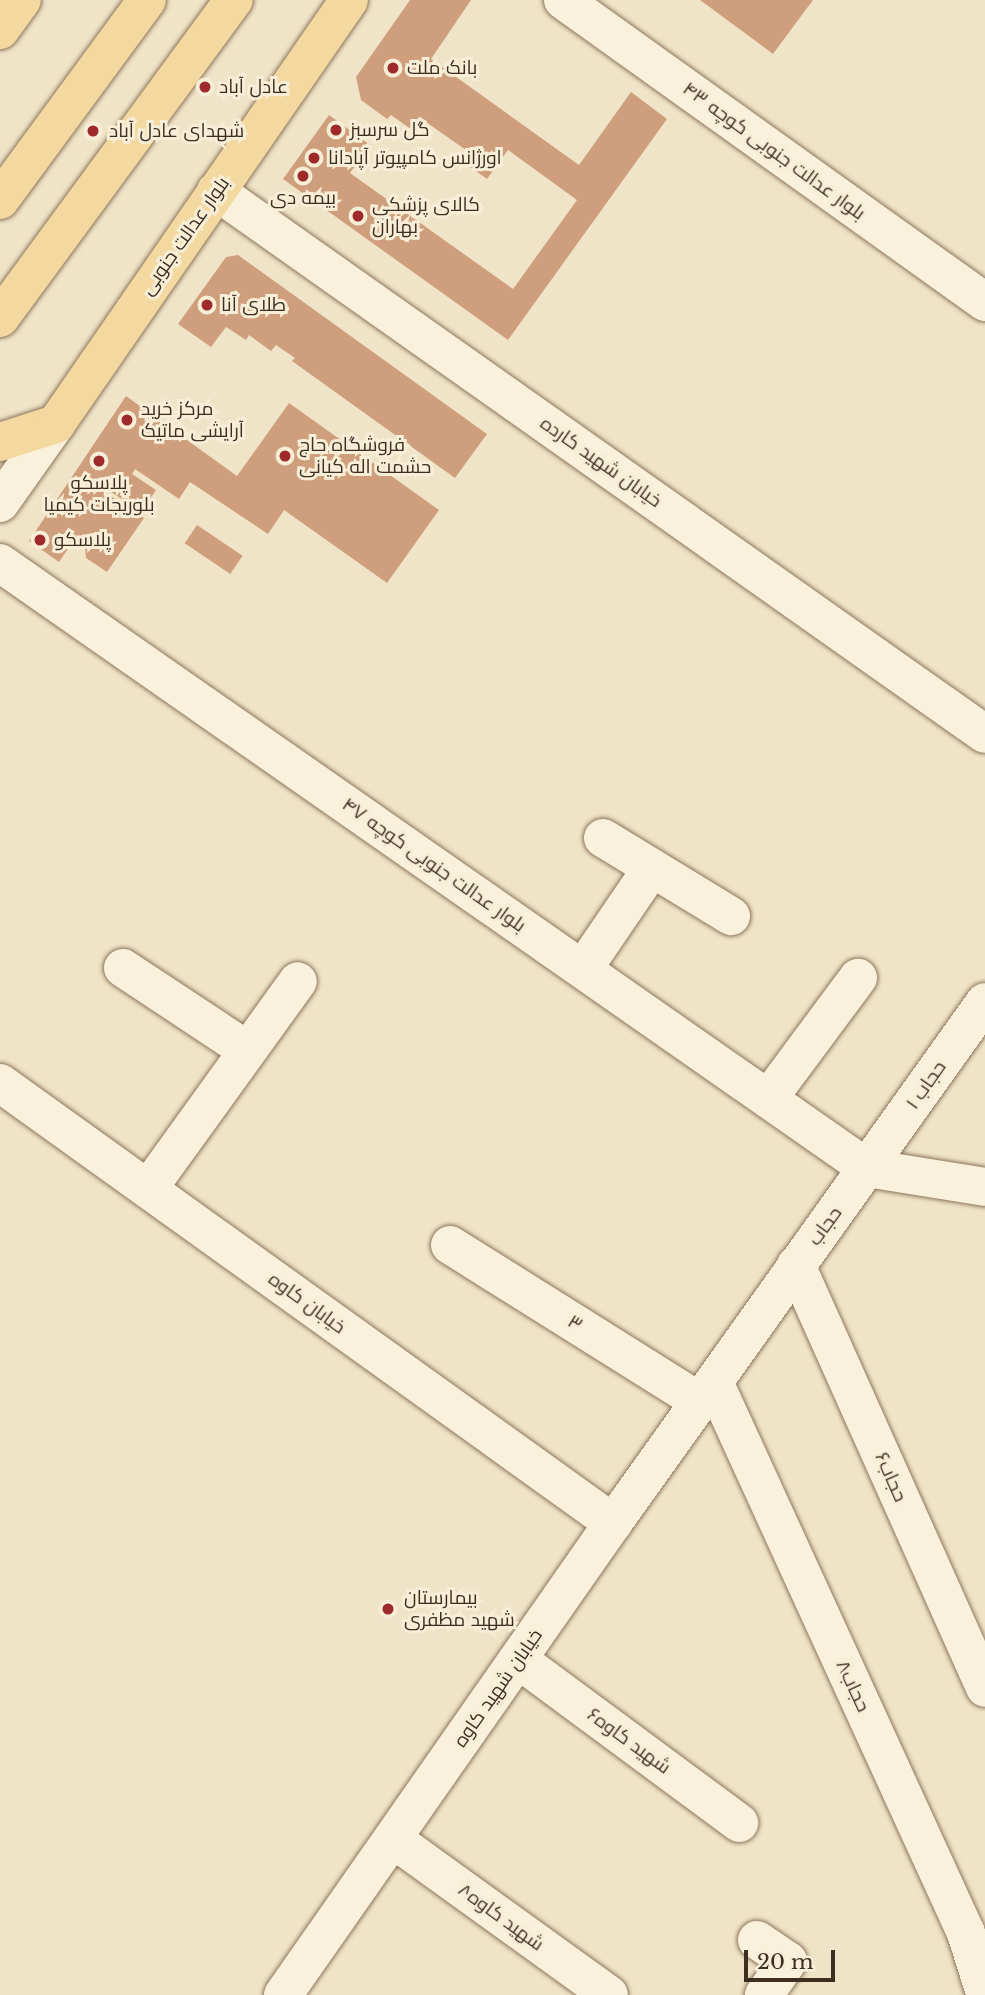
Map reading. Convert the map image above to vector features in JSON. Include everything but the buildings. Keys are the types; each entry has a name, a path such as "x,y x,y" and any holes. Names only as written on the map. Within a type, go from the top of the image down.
{"main road":[{"path":"0,30 22,0"},
{"path":"0,200 147,0"},
{"path":"0,318 234,0"},
{"name":"بلوار عدالت جنوبی","path":"56,424 349,0"},
{"path":"0,442 56,424"}],"street":[{"name":"بلوار عدالت جنوبی کوچه ۴۳","path":"563,0 985,302"},
{"name":"خیابان شهید کارده","path":"216,191 985,734"},
{"path":"0,503 56,424"},
{"name":"بلوار عدالت جنوبی کوچه ۴۷","path":"0,564 867,1168"},
{"path":"603,838 731,915"},
{"path":"583,969 652,868"},
{"path":"123,968 247,1050"},
{"path":"768,1099 858,978"},
{"path":"148,1189 298,981"},
{"name":"حجاب ۱","path":"867,1168 985,1002"},
{"name":"خیابان کاوه","path":"0,1083 613,1523"},
{"path":"867,1168 985,1187"},
{"name":"حجاب","path":"707,1392 867,1168"},
{"name":"۳","path":"450,1245 707,1392"},
{"name":"حجاب۶","path":"796,1265 985,1688"},
{"name":"خیابان شهید کاوه","path":"284,1995 707,1392"},
{"name":"حجاب۸","path":"707,1392 966,1933 985,1993"},
{"name":"شهید کاوه۶","path":"519,1660 739,1823"},
{"name":"شهید کاوه۸","path":"393,1839 609,1995"},
{"path":"757,1940 788,1961 764,1995"}],"place":[{"name":"بانک ملت","path":"393,68"},
{"name":"عادل آباد","path":"205,87"},
{"name":"گل سرسبز","path":"336,130"},
{"name":"شهدای عادل آباد","path":"93,131"},
{"name":"اورژانس کامپیوتر آپادانا","path":"314,158"},
{"name":"بیمه دی","path":"303,176"},
{"name":"کالای پزشکی بهاران","path":"358,216"},
{"name":"طلای آنا","path":"207,305"},
{"name":"مرکز خرید آرایشی ماتیک","path":"127,420"},
{"name":"فروشگاه حاج حشمت اله کیانی","path":"285,456"},
{"name":"پلاسکو بلوریجات کیمیا","path":"99,461"},
{"name":"پلاسکو","path":"40,540"},
{"name":"بیمارستان شهید مظفری","path":"388,1609"}]}
